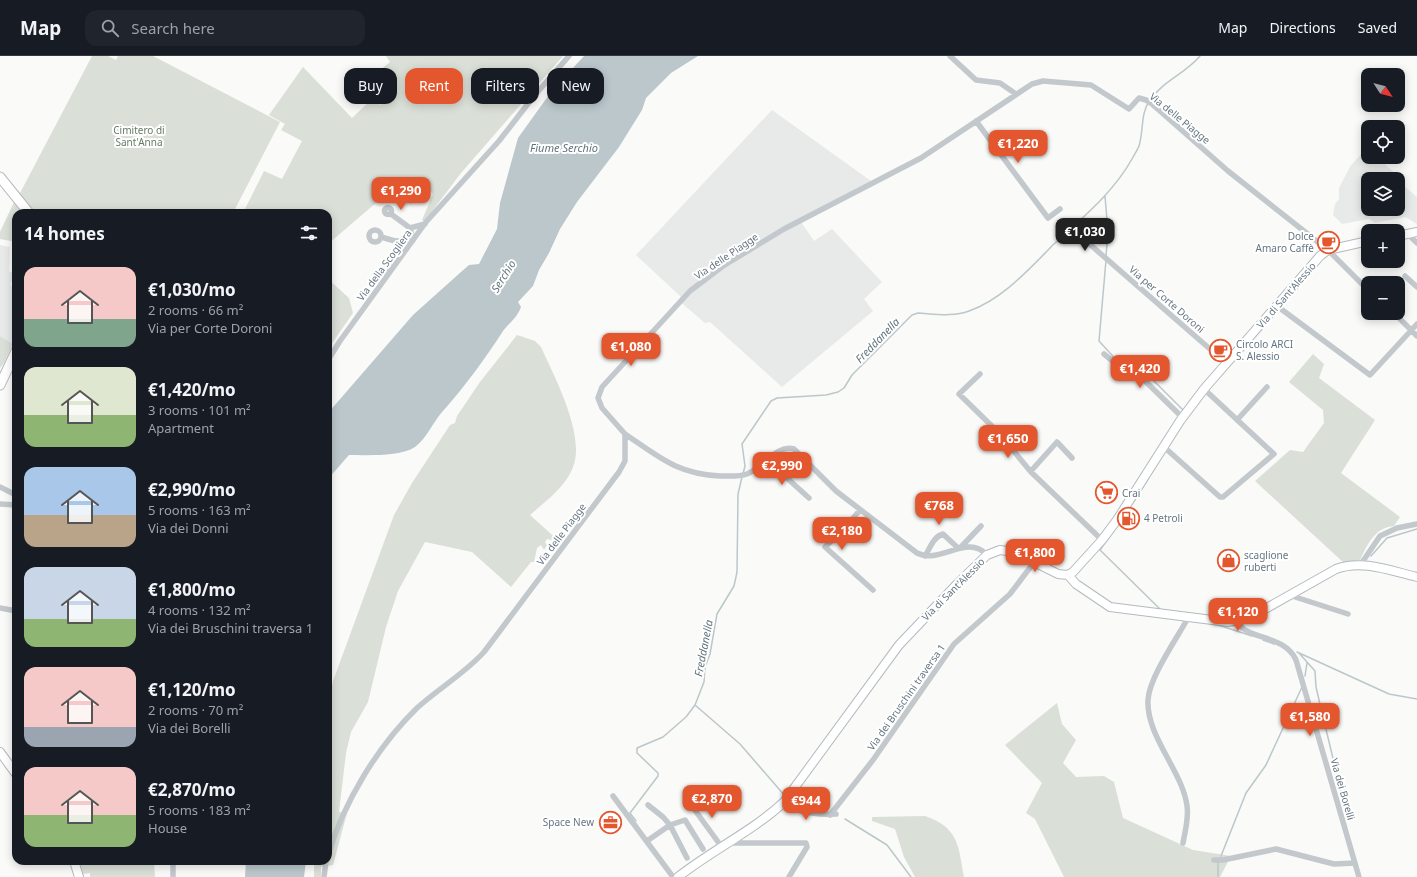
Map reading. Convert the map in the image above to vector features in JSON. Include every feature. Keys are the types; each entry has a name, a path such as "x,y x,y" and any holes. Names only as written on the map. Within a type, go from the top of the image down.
{"main road":[{"path":"0,177 26,209"},
{"path":"0,385 12,360"}],"street":[{"name":"Via della Scogliera","path":"332,354 425,224 499,141 534,96 569,56"},
{"path":"950,56 976,80 1000,83 1016,94"},
{"name":"Via delle Piagge","path":"332,845 347,806 377,757 404,721 418,707 462,674 484,652 619,472 625,461 625,434 602,408 598,398 602,387 690,291 723,266 784,229 921,158 1032,84 1043,81 1091,85 1129,109 1139,98 1146,100 1228,171 1328,250 1361,283"},
{"path":"976,121 1048,218 1060,209"},
{"path":"381,237 398,241 413,240 410,231 391,214"},
{"path":"406,240 410,231 425,224"},
{"path":"1405,235 1417,232"},
{"name":"Via per Corte Doroni","path":"1078,234 1226,363"},
{"path":"1408,234 1417,243"},
{"path":"384,272 394,254 398,241"},
{"path":"1328,250 1361,243"},
{"name":"Via di Sant'Alessio","path":"678,877 723,844 764,819 784,802 900,645 958,583 987,555 1006,550 1035,561 1058,574 1068,575 1073,572 1102,540 1204,389 1320,256 1328,250"},
{"path":"1405,276 1417,287"},
{"path":"1277,306 1370,375 1417,324"},
{"path":"1401,320 1417,336"},
{"path":"1104,354 1125,371 1143,379 1183,418"},
{"path":"0,372 10,364"},
{"path":"980,374 958,394 998,432 1031,471 1102,540"},
{"path":"1237,420 1267,387"},
{"path":"1165,448 1220,497 1223,497 1274,454 1204,389"},
{"path":"625,434 657,456 683,470 697,474 746,475 784,449 794,449 802,455 836,492 917,553 925,556 935,556 959,548 978,548 983,550 987,555"},
{"path":"1031,471 1057,442 1072,458"},
{"path":"767,460 809,498"},
{"path":"0,487 12,493"},
{"path":"0,504 12,505"},
{"path":"860,510 841,532 825,547 873,590"},
{"path":"1361,564 1380,536 1397,528 1417,524"},
{"path":"959,548 981,526"},
{"path":"925,556 933,542 943,534 959,548"},
{"name":"Via dei Bruschini traversa 1","path":"784,802 799,810 814,814 833,814 873,760 954,644 1010,594 1035,561"},
{"path":"1068,575 1076,584 1110,607 1228,622 1238,622 1249,618 1336,569 1348,565 1361,564 1417,577"},
{"path":"1288,595 1348,614"},
{"path":"0,608 12,610"},
{"path":"1183,843 1187,806 1177,779 1155,733 1148,700 1153,681 1188,618"},
{"name":"Via dei Borelli","path":"1238,622 1245,629 1289,648 1296,660 1359,877"},
{"path":"0,752 12,768"},
{"path":"613,796 673,877"},
{"path":"689,802 723,844 806,843 807,847 789,877"},
{"path":"648,805 663,817 670,825 687,858"},
{"path":"647,841 670,825 685,820 703,849"},
{"path":"1214,860 1223,860 1276,849 1334,864 1354,863"},
{"path":"75,865 79,877"},
{"path":"173,865 173,877"},
{"path":"324,877 326,865"}],"shaded area":[{"path":"772,110 871,181 799,219 814,241 832,229 882,282 864,299 873,311 782,387 710,322 705,323 678,300 681,297 636,255"},
{"path":"1361,154 1361,164 1385,164 1394,172 1361,172 1361,216 1405,216 1405,187 1417,197 1417,224 1405,217 1375,223 1369,219 1342,224 1333,215 1335,204 1339,199 1339,188 1351,165"},
{"path":"0,245 10,247 9,271 12,273 12,282 10,285 12,286 12,343 0,336"}],"green space":[{"name":"Cimitero di Sant'Anna","path":"92,56 108,56 116,60 118,56 153,56 280,122 235,209 31,209 19,195"},
{"path":"386,56 563,56 553,68 547,68 547,74 539,84 539,68 471,68 471,104 521,104 461,173 424,222 422,220 433,194 416,178 407,190 416,197 411,204 394,195 384,196 332,241 332,209 245,209 264,171 282,179 302,141 281,130 285,124 269,115 303,67 352,118 367,104 397,104 397,68 383,68 390,62"},
{"path":"15,200 22,209 12,209 12,241 0,239 0,232"},
{"path":"332,283 349,298 353,313 332,343"},
{"path":"517,335 535,341 541,347 566,404 575,436 576,451 571,472 562,486 530,515 561,543 559,546 553,540 547,539 545,542 547,545 544,550 541,545 537,548 534,562 531,562 511,587 472,552 425,542 398,591 386,627 368,702 351,732 346,753 339,812 347,813 333,865 321,867 321,877 314,877 314,865 332,865 333,681 394,515 412,483 450,425 455,423 457,416 480,382"},
{"path":"0,336 12,343 12,346 0,368"},
{"path":"1313,354 1324,364 1319,378 1375,420 1341,473 1400,517 1394,526 1387,527 1372,538 1360,560 1344,563 1255,481 1290,450 1303,452 1324,423 1323,410 1289,382"},
{"path":"1057,703 1062,724 1076,740 1063,763 1076,777 1104,776 1114,782 1123,818 1193,850 1231,856 1220,877 1064,877 1035,819 1026,813 1042,783 1005,745"},
{"path":"925,816 945,826 951,832 958,847 964,877 915,877 904,857 895,829 872,821 872,817"},
{"path":"79,865 154,865 155,877 90,877 90,873 82,874"}],"water":[{"path":"584,56 698,56 671,73 646,98 642,110 619,147 577,202 560,229 539,270 533,286 518,302 521,307 517,314 459,392 439,415 423,439 415,447 409,450 392,454 349,455 332,474 332,408 413,315 469,265 479,264 497,229 500,203 518,138 547,98 547,104 604,104 604,68 573,68"},
{"path":"246,865 306,865 304,877 245,877"}],"waterway":[{"name":"Freddanella","path":"743,474 745,466 742,444 771,401 777,398 826,395 838,392 844,388 852,375 912,315 918,313 944,315 969,311 993,299 1025,273 1086,215 1116,183 1139,146 1143,116 1150,100 1155,93 1200,56"},
{"path":"1105,196 1108,232 1106,256"},
{"path":"1106,260 1099,341 1121,365"},
{"path":"1127,370 1137,364 1184,411"},
{"name":"Freddanella","path":"636,821 630,813 658,776 658,773 637,753 637,748 663,737 686,717 695,705 704,682 705,667 710,654 717,614 734,586 737,572 738,494 742,477"},
{"path":"1123,518 1148,479"},
{"path":"1115,529 1100,550 1161,610"},
{"path":"1371,556 1387,538 1417,529"},
{"path":"1215,624 1252,636"},
{"path":"1263,640 1274,644"},
{"path":"1297,652 1389,694 1417,699"},
{"path":"1299,653 1315,671 1316,687 1347,816"},
{"path":"1305,676 1307,663"},
{"path":"1221,856 1246,793 1266,765 1302,687"},
{"path":"695,705 740,744 785,796"},
{"path":"845,819 887,845 911,877"},
{"path":"1218,862 1218,877"}],"place":[{"name":"Dolce Amaro Caffè","path":"1329,242"},
{"name":"Circolo ARCI S. Alessio","path":"1221,350"},
{"name":"Crai","path":"1107,493"},
{"name":"4 Petroli","path":"1129,518"},
{"name":"scaglione ruberti","path":"1229,561"},
{"name":"Space New","path":"610,822"}],"water label":[{"name":"Fiume Serchio","path":"564,147"},
{"name":"Serchio","path":"503,276"}]}
